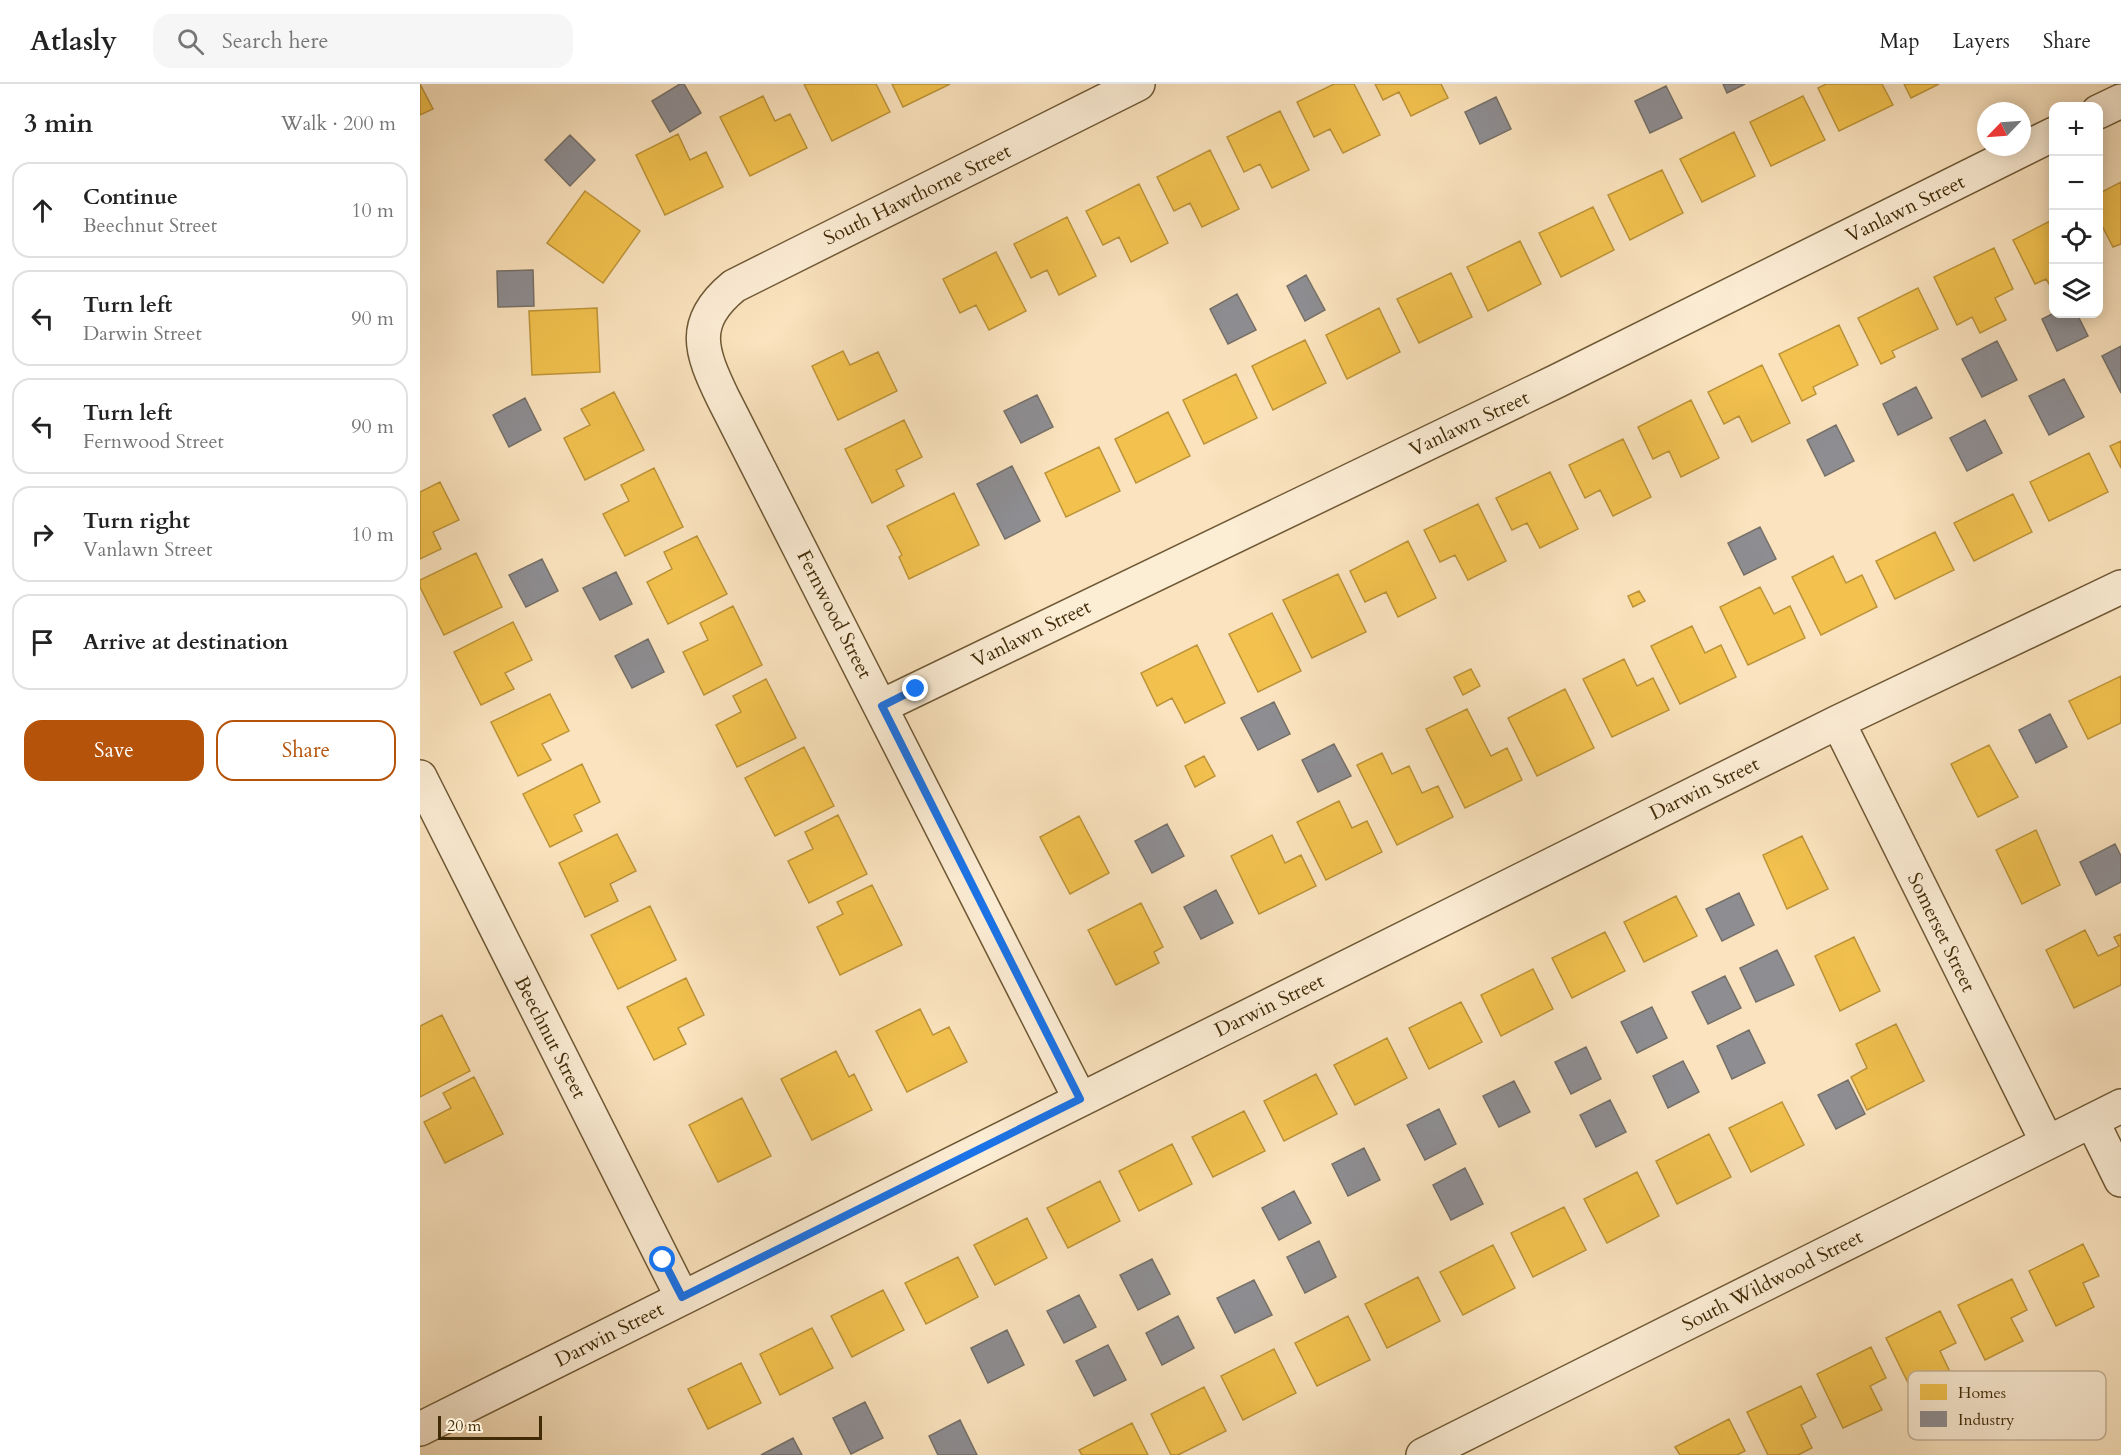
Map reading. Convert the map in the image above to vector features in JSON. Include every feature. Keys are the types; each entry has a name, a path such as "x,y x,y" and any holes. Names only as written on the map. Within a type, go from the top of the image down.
{"street":[{"name":"South Hawthorne Street","path":"707,318 714,302 734,286 1138,84"},
{"path":"2103,110 2121,101"},
{"name":"Vanlawn Street","path":"882,706 1557,381 2049,137"},
{"name":"Fernwood Street","path":"707,318 704,336 706,362 1080,1099"},
{"name":"Darwin Street","path":"420,1429 1838,722 2121,587"},
{"name":"Somerset Street","path":"1838,722 2047,1142"},
{"name":"Beechnut Street","path":"420,777 682,1297"},
{"name":"South Wildwood Street","path":"1423,1455 2121,1106"},
{"path":"2092,1120 2121,1180"}],"building: Homes":[{"path":"420,84 433,109 420,115"},
{"path":"804,84 876,84 890,112 832,141"},
{"path":"892,84 950,84 903,107"},
{"path":"1334,84 1354,84 1380,135 1343,153 1330,129 1314,137 1297,102"},
{"path":"1375,84 1441,84 1448,98 1411,116 1399,92 1383,100"},
{"path":"1826,84 1882,84 1893,105 1839,131 1818,88"},
{"path":"1904,84 1939,84 1911,98"},
{"path":"763,96 775,121 790,114 807,148 750,176 720,117"},
{"path":"1803,96 1825,140 1771,166 1750,122"},
{"path":"1280,111 1309,170 1272,188 1260,164 1244,172 1227,137"},
{"path":"1734,132 1755,176 1702,202 1680,159"},
{"path":"678,134 690,160 706,152 723,187 665,215 636,155"},
{"path":"1210,150 1239,209 1202,227 1190,203 1174,211 1157,177"},
{"path":"1662,170 1683,213 1630,240 1608,195"},
{"path":"2121,182 2121,244 2113,247 2103,228 2103,191"},
{"path":"1139,184 1168,243 1131,262 1119,237 1103,245 1086,211"},
{"path":"585,191 640,231 603,283 547,243"},
{"path":"1593,207 1614,250 1561,277 1539,233"},
{"path":"1067,217 1096,276 1059,295 1047,270 1031,278 1014,244"},
{"path":"2049,222 2049,284 2046,279 2035,284 2013,240"},
{"path":"1520,241 1541,284 1488,311 1467,267"},
{"path":"1994,248 2013,289 1995,298 2006,320 1980,333 1972,317 1957,325 1934,277"},
{"path":"996,252 1026,311 989,330 976,305 960,313 943,279"},
{"path":"1451,273 1472,317 1419,343 1397,299"},
{"path":"1918,288 1938,329 1892,351 1895,357 1881,364 1858,318"},
{"path":"597,308 600,372 532,375 529,311"},
{"path":"1379,308 1400,352 1347,379 1326,335"},
{"path":"1839,325 1858,365 1813,387 1816,394 1802,401 1779,354"},
{"path":"1305,340 1326,383 1273,410 1252,366"},
{"path":"843,351 850,365 878,352 897,391 838,420 812,366"},
{"path":"1762,365 1790,423 1752,442 1739,416 1724,424 1708,392"},
{"path":"1236,374 1257,418 1204,444 1183,400"},
{"path":"614,392 644,450 585,480 564,438 590,425 581,409"},
{"path":"1691,400 1719,458 1681,477 1669,451 1653,459 1638,427"},
{"path":"1168,412 1190,456 1136,483 1115,439"},
{"path":"904,420 922,457 896,470 904,486 872,503 845,449"},
{"path":"1623,439 1651,497 1613,516 1600,490 1585,498 1569,465"},
{"path":"2121,441 2121,468 2110,446"},
{"path":"1099,447 1120,491 1066,517 1045,473"},
{"path":"2089,453 2108,492 2049,521 2030,482"},
{"path":"654,468 683,527 625,556 603,514 629,501 621,485"},
{"path":"1550,472 1578,529 1540,548 1527,523 1512,530 1496,498"},
{"path":"440,482 459,520 433,532 441,549 420,559 420,492"},
{"path":"954,493 979,545 909,579 899,557 902,555 887,526"},
{"path":"2013,494 2032,532 1974,561 1954,523"},
{"path":"1478,504 1506,561 1468,580 1455,555 1440,562 1424,530"},
{"path":"1935,532 1954,570 1895,599 1876,561"},
{"path":"697,536 727,594 668,624 647,582 672,569 664,552"},
{"path":"1408,541 1436,598 1398,617 1386,592 1365,602 1350,571"},
{"path":"476,553 502,607 444,635 420,587 420,580"},
{"path":"1833,556 1846,583 1862,575 1877,607 1821,635 1792,577"},
{"path":"1338,574 1366,632 1312,658 1283,600"},
{"path":"1760,587 1774,614 1790,606 1805,638 1748,665 1720,607"},
{"path":"1639,591 1645,601 1633,607 1628,596"},
{"path":"733,606 762,665 704,695 683,652 708,640 700,623"},
{"path":"1272,613 1301,671 1258,692 1229,634"},
{"path":"513,622 532,660 505,673 514,689 481,705 454,652"},
{"path":"1692,626 1705,653 1721,645 1736,677 1680,704 1651,646"},
{"path":"1197,645 1225,703 1185,723 1172,698 1157,706 1141,673"},
{"path":"1624,659 1637,686 1653,678 1669,710 1612,737 1583,679"},
{"path":"1471,669 1480,686 1463,695 1454,677"},
{"path":"2121,676 2121,723 2088,739 2069,701"},
{"path":"766,679 796,738 737,767 716,725 741,712 733,696"},
{"path":"1565,689 1594,748 1537,776 1508,718"},
{"path":"550,694 569,731 542,744 551,760 518,776 491,722"},
{"path":"1467,709 1491,756 1507,748 1522,780 1465,808 1426,729"},
{"path":"1989,745 2018,797 1978,817 1951,764"},
{"path":"804,747 834,806 775,836 745,778"},
{"path":"1382,753 1392,774 1409,766 1422,793 1438,786 1453,817 1397,845 1357,765"},
{"path":"1204,756 1215,776 1195,787 1185,766"},
{"path":"582,764 600,802 574,815 582,831 550,847 523,794"},
{"path":"1339,801 1352,828 1367,821 1382,852 1326,880 1297,822"},
{"path":"838,815 867,874 809,903 788,861 813,849 805,832"},
{"path":"1079,816 1109,873 1070,894 1040,837"},
{"path":"2036,830 2060,885 2022,904 1996,850"},
{"path":"617,834 636,871 610,884 618,901 585,917 559,863"},
{"path":"1272,835 1285,863 1301,855 1316,886 1259,914 1231,856"},
{"path":"1802,836 1828,889 1787,909 1763,855"},
{"path":"872,885 902,945 840,975 817,927 843,914 837,902"},
{"path":"1676,896 1697,936 1644,962 1624,922"},
{"path":"1141,903 1163,947 1154,952 1159,963 1116,985 1088,930"},
{"path":"650,906 676,960 618,989 591,935"},
{"path":"2085,930 2098,956 2119,946 2114,937 2121,934 2121,985 2074,1008 2046,950"},
{"path":"1605,932 1625,971 1572,998 1552,958"},
{"path":"1854,937 1880,991 1840,1011 1815,956"},
{"path":"1533,969 1553,1009 1501,1036 1481,995"},
{"path":"686,978 704,1015 678,1028 686,1044 654,1060 627,1007"},
{"path":"1461,1002 1482,1042 1429,1069 1409,1028"},
{"path":"920,1009 933,1035 949,1027 967,1062 907,1092 876,1031"},
{"path":"442,1015 470,1071 420,1097 420,1026"},
{"path":"1896,1024 1924,1081 1867,1110 1851,1077 1867,1068 1856,1044"},
{"path":"1387,1038 1407,1078 1355,1105 1334,1065"},
{"path":"836,1051 849,1077 854,1074 872,1110 812,1140 781,1079"},
{"path":"1316,1074 1337,1114 1284,1141 1264,1101"},
{"path":"474,1077 503,1134 445,1163 424,1122 451,1108 443,1093"},
{"path":"742,1098 771,1156 718,1182 689,1125"},
{"path":"1782,1102 1804,1145 1751,1172 1729,1128"},
{"path":"1244,1111 1265,1151 1213,1177 1192,1137"},
{"path":"1709,1134 1731,1177 1677,1204 1656,1161"},
{"path":"1172,1144 1192,1184 1139,1211 1119,1171"},
{"path":"1637,1172 1659,1216 1607,1243 1584,1199"},
{"path":"1100,1181 1120,1221 1068,1248 1047,1208"},
{"path":"1564,1207 1586,1250 1533,1277 1511,1233"},
{"path":"1027,1218 1047,1258 995,1285 974,1245"},
{"path":"2083,1244 2099,1276 2083,1283 2094,1307 2056,1326 2029,1271"},
{"path":"1493,1245 1515,1288 1463,1315 1440,1272"},
{"path":"958,1257 978,1297 926,1324 905,1283"},
{"path":"1418,1277 1440,1321 1387,1348 1365,1304"},
{"path":"2012,1279 2027,1310 2011,1318 2023,1341 1985,1360 1958,1305"},
{"path":"883,1290 904,1330 852,1357 831,1316"},
{"path":"1940,1311 1956,1343 1940,1351 1950,1371 1908,1371 1908,1383 1886,1338"},
{"path":"1348,1316 1370,1360 1317,1386 1295,1343"},
{"path":"812,1328 833,1368 780,1395 760,1354"},
{"path":"1871,1347 1886,1378 1870,1386 1882,1410 1843,1428 1817,1374"},
{"path":"1274,1349 1296,1393 1243,1420 1221,1376"},
{"path":"741,1363 761,1403 708,1429 688,1389"},
{"path":"1801,1386 1816,1417 1801,1425 1812,1448 1798,1455 1768,1455 1747,1412"},
{"path":"1204,1387 1226,1431 1178,1455 1171,1455 1151,1414"},
{"path":"1729,1419 1745,1451 1737,1455 1680,1455 1675,1447"},
{"path":"1132,1423 1148,1455 1082,1455 1079,1450"}],"building: Industry":[{"path":"680,84 684,84 701,113 670,132 652,101"},
{"path":"1723,84 1745,84 1727,93"},
{"path":"1666,86 1682,118 1650,133 1635,101"},
{"path":"1496,97 1511,129 1480,144 1465,112"},
{"path":"570,135 595,160 570,186 545,160"},
{"path":"533,270 534,306 498,307 497,271"},
{"path":"1306,275 1325,310 1305,321 1287,286"},
{"path":"1237,294 1256,330 1228,344 1210,309"},
{"path":"2049,316 2049,318 2079,318 2088,336 2057,351 2042,319"},
{"path":"1997,341 2017,380 1982,397 1962,359"},
{"path":"2121,346 2121,393 2102,356"},
{"path":"2064,379 2084,417 2049,435 2029,396"},
{"path":"1916,387 1932,418 1898,435 1883,404"},
{"path":"1037,395 1053,427 1021,443 1004,411"},
{"path":"525,398 541,430 509,447 493,415"},
{"path":"1985,420 2002,453 1967,471 1950,438"},
{"path":"1836,425 1854,461 1825,476 1807,440"},
{"path":"1012,466 1040,521 1005,539 977,484"},
{"path":"1760,527 1776,559 1744,575 1728,543"},
{"path":"542,559 558,591 526,607 509,575"},
{"path":"616,572 632,604 600,620 583,588"},
{"path":"648,639 664,672 632,688 615,656"},
{"path":"1274,702 1290,734 1258,750 1241,718"},
{"path":"2050,714 2067,747 2036,763 2019,730"},
{"path":"1334,744 1351,776 1318,792 1302,760"},
{"path":"1167,824 1184,856 1152,873 1135,841"},
{"path":"2115,844 2121,856 2121,882 2096,895 2080,862"},
{"path":"1216,890 1233,923 1201,939 1184,907"},
{"path":"1739,893 1754,925 1722,941 1706,909"},
{"path":"1777,950 1794,985 1756,1002 1740,968"},
{"path":"1725,976 1741,1008 1708,1024 1692,992"},
{"path":"1652,1007 1667,1038 1637,1053 1621,1022"},
{"path":"1749,1030 1765,1063 1732,1079 1717,1046"},
{"path":"1586,1047 1601,1079 1571,1094 1555,1062"},
{"path":"1683,1061 1699,1092 1668,1108 1653,1076"},
{"path":"1848,1080 1865,1114 1836,1129 1818,1095"},
{"path":"1514,1081 1530,1112 1499,1127 1483,1096"},
{"path":"1610,1100 1626,1132 1596,1147 1580,1115"},
{"path":"1439,1109 1456,1144 1425,1160 1407,1125"},
{"path":"1364,1148 1380,1180 1348,1196 1332,1164"},
{"path":"1465,1168 1483,1204 1451,1220 1433,1185"},
{"path":"1294,1191 1311,1223 1279,1240 1262,1208"},
{"path":"1319,1241 1336,1277 1305,1293 1287,1257"},
{"path":"1152,1259 1170,1294 1138,1310 1120,1275"},
{"path":"1254,1280 1272,1315 1235,1333 1217,1298"},
{"path":"1079,1295 1096,1327 1064,1343 1047,1311"},
{"path":"1178,1316 1194,1348 1162,1365 1146,1333"},
{"path":"1007,1330 1024,1365 988,1383 971,1348"},
{"path":"1108,1345 1126,1380 1094,1396 1076,1361"},
{"path":"865,1402 883,1438 851,1454 833,1418"},
{"path":"960,1420 977,1455 938,1455 929,1436"},
{"path":"793,1438 802,1455 761,1455"}],"route":[{"path":"663,1260 682,1297 1080,1099 882,706 916,689"}]}
